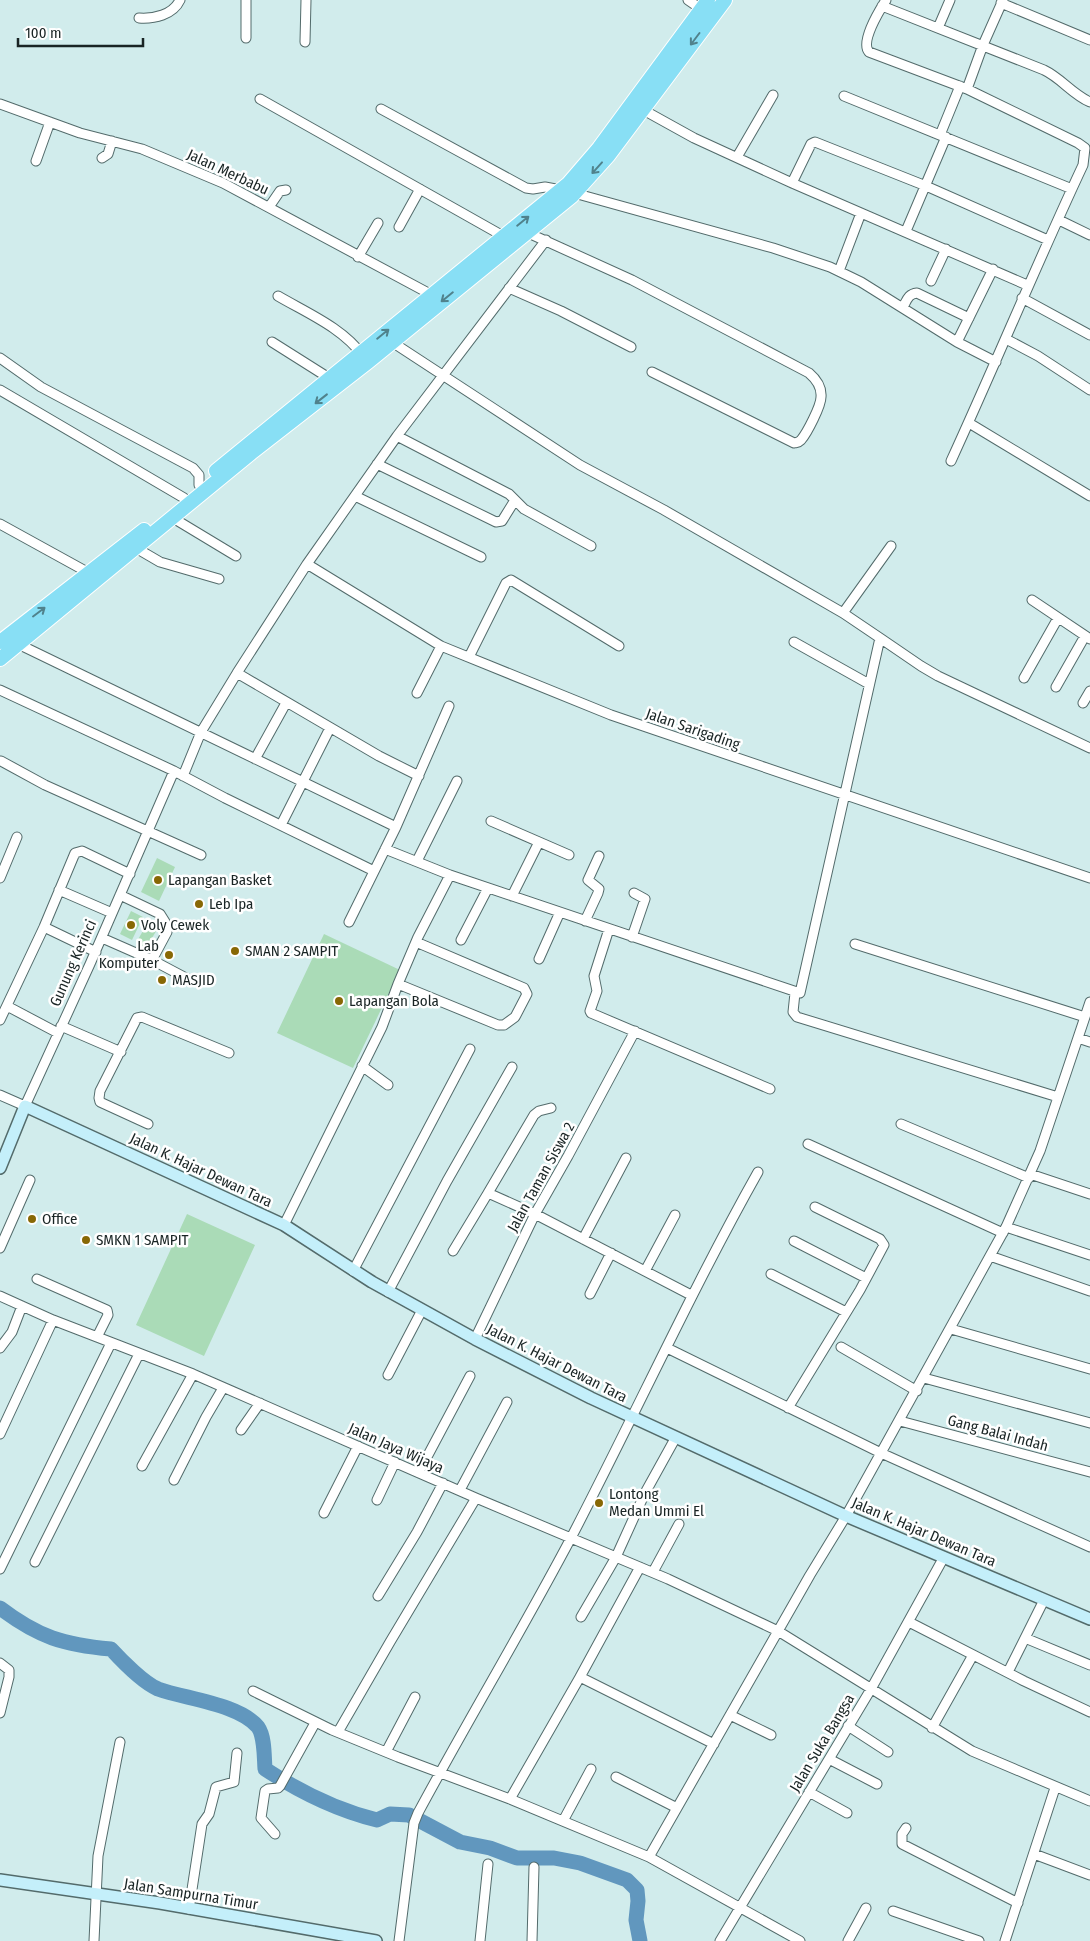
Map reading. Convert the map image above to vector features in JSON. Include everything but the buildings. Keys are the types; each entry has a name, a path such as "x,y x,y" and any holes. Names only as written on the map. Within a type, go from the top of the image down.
{"main road":[{"path":"0,659 8,641 89,573 136,548 364,357 432,295 526,232 608,156 637,106 707,9 725,0"},
{"path":"8,641 110,563 199,485 329,378 392,342 471,270 503,236 567,192"}],"street":[{"path":"140,18 156,19 174,8 180,0"},
{"path":"246,0 246,38"},
{"path":"305,42 306,0"},
{"path":"688,0 707,9"},
{"path":"938,28 950,0"},
{"path":"906,231 926,186 943,136 1002,1 1090,40"},
{"path":"951,461 1006,339 1027,285 1072,189 1087,166 1086,154 1083,146 964,88 869,52 866,49 865,43 884,3 938,28 1050,73 1072,92 1090,102"},
{"path":"737,157 773,95"},
{"path":"844,96 1072,189"},
{"path":"260,99 503,236"},
{"name":"Jalan Merbabu","path":"0,104 80,133 142,150 210,177 432,295"},
{"path":"637,106 694,138 792,183 1027,285"},
{"path":"381,109 526,188 545,187 567,192 773,248 839,270 903,307 957,342 996,362"},
{"path":"36,161 50,122"},
{"path":"102,158 108,154 112,142"},
{"path":"792,183 811,144 815,142 926,186 1048,240"},
{"path":"269,207 280,191 286,190"},
{"path":"399,227 420,190"},
{"path":"839,270 861,214"},
{"path":"1059,220 1090,235"},
{"path":"358,257 378,222"},
{"path":"526,232 632,280 809,373 818,382 821,397 804,435 801,440 794,442 652,372"},
{"path":"183,776 202,732 237,673 307,564 356,496 376,464 546,240"},
{"path":"931,281 946,249"},
{"path":"957,342 993,269"},
{"path":"509,288 561,311 631,347"},
{"path":"903,307 908,296 917,293 969,318"},
{"path":"278,296 340,332 364,357"},
{"path":"1022,298 1090,335"},
{"path":"1006,339 1038,356 1090,390"},
{"path":"272,342 329,378"},
{"path":"392,342 580,465 664,510 843,613 920,666 1090,748"},
{"path":"0,358 42,387 193,468 199,475 199,485"},
{"path":"0,390 184,498"},
{"path":"969,423 1090,496"},
{"path":"397,436 509,494 524,509 591,546"},
{"path":"376,464 496,522 502,521 515,500"},
{"path":"356,496 481,557"},
{"path":"173,518 236,556"},
{"path":"0,524 89,573"},
{"path":"843,613 891,546"},
{"path":"136,548 160,562 219,579"},
{"name":"Jalan Sarigading","path":"307,564 441,646 611,715 1090,878"},
{"path":"468,657 506,583 511,580 619,646"},
{"path":"1032,600 1088,638 1056,688"},
{"path":"1024,678 1058,618"},
{"path":"385,849 450,875 795,993 800,993 880,638"},
{"path":"8,641 202,732 396,827"},
{"path":"794,642 869,684"},
{"path":"417,693 441,646"},
{"path":"237,673 379,756 419,776"},
{"path":"0,690 174,771 374,871"},
{"path":"1083,703 1090,691"},
{"path":"255,759 286,703"},
{"path":"349,922 396,827 449,706"},
{"path":"281,825 330,728"},
{"path":"1,760 45,785 201,855"},
{"name":"Gunung Kerinci","path":"0,1168 25,1106 96,952 174,771"},
{"path":"417,861 457,781"},
{"path":"491,821 569,855"},
{"path":"0,878 17,837"},
{"path":"512,896 539,842"},
{"path":"0,1020 44,927 76,851 130,874"},
{"path":"585,921 598,893 598,889 588,880 599,856"},
{"path":"284,1225 382,1027 416,942 450,875"},
{"path":"460,940 488,888"},
{"path":"59,890 112,913"},
{"path":"632,937 645,899 634,893"},
{"path":"120,895 160,914 165,922 167,932 152,960"},
{"path":"539,959 560,912"},
{"path":"44,927 96,952"},
{"path":"609,929 594,976 597,991 590,1011 594,1016 635,1031 770,1089"},
{"path":"102,938 152,960 188,979"},
{"path":"398,984 498,1025 504,1025 515,1017 527,994 524,988 416,942"},
{"path":"855,944 1085,1017"},
{"path":"795,993 792,1012 797,1017 1058,1097"},
{"path":"649,1858 917,1391 1004,1230 1030,1176 1090,1002"},
{"path":"7,1006 59,1029 121,1052"},
{"path":"148,1124 100,1102 98,1098 136,1020 140,1017 229,1053"},
{"name":"Jalan Taman Siswa 2","path":"475,1339 535,1214 635,1031"},
{"path":"1078,1038 1090,1042"},
{"path":"353,1271 470,1049"},
{"path":"362,1066 388,1085"},
{"path":"388,1292 447,1181 512,1067"},
{"path":"0,1095 25,1106"},
{"name":"Jalan K. Hajar Dewan Tara","path":"25,1106 284,1225 388,1292 591,1398 846,1516 1090,1619"},
{"path":"453,1251 534,1115 539,1111 551,1108"},
{"path":"901,1124 1030,1176 1090,1194"},
{"path":"808,1144 1004,1230 1090,1255"},
{"path":"583,1239 626,1158"},
{"path":"399,1941 414,1823 418,1813 571,1537 667,1348 691,1295 758,1172"},
{"path":"0,1248 30,1180"},
{"path":"488,1193 535,1214 691,1295"},
{"path":"788,1408 883,1249 883,1242 880,1238 815,1207"},
{"path":"645,1271 675,1215"},
{"path":"794,1241 866,1278"},
{"path":"590,1294 611,1253"},
{"path":"990,1256 1090,1291"},
{"path":"771,1274 846,1312"},
{"path":"37,1279 107,1310 108,1315 97,1337"},
{"name":"Jalan Jaya Wijaya","path":"0,1296 53,1320 193,1374 476,1498 653,1572 778,1631 972,1751 1055,1788 1090,1801"},
{"path":"0,1348 12,1332 22,1306"},
{"path":"388,1376 422,1310"},
{"path":"0,1434 53,1320"},
{"path":"951,1329 1090,1369"},
{"path":"0,1568 111,1343"},
{"path":"841,1347 917,1391"},
{"path":"667,1348 881,1454 1090,1547"},
{"path":"35,1562 139,1354"},
{"path":"142,1466 193,1374"},
{"path":"419,1472 470,1376"},
{"path":"924,1378 1090,1423"},
{"path":"174,1480 223,1388"},
{"path":"460,1490 507,1402"},
{"path":"241,1430 260,1403"},
{"name":"Gang Balai Indah","path":"900,1421 1090,1472"},
{"path":"581,1616 616,1556 645,1493 676,1437"},
{"path":"324,1513 358,1446"},
{"path":"377,1500 396,1462"},
{"path":"378,1596 417,1532 443,1483"},
{"path":"338,1732 476,1498"},
{"path":"653,1572 679,1524"},
{"name":"Jalan Suka Bangsa","path":"720,1941 871,1689 910,1622 944,1557"},
{"path":"510,1798 580,1677 640,1567"},
{"path":"1008,1672 1044,1600"},
{"path":"910,1622 1090,1712"},
{"path":"1025,1638 1090,1665"},
{"path":"932,1728 973,1655"},
{"path":"0,1663 9,1670 9,1677 0,1713"},
{"path":"580,1677 714,1744"},
{"path":"253,1691 315,1723 386,1752 510,1798 649,1858 800,1941"},
{"path":"386,1752 415,1697"},
{"path":"730,1715 771,1735"},
{"path":"275,1834 262,1821 261,1810 266,1790 278,1788 284,1780 315,1723"},
{"path":"848,1726 888,1752"},
{"path":"94,1941 95,1893 100,1844 120,1742"},
{"path":"189,1909 202,1824 209,1814 216,1787 234,1782 238,1753"},
{"path":"829,1759 876,1784"},
{"path":"563,1821 592,1769"},
{"path":"616,1777 677,1808"},
{"path":"1005,1941 1055,1788"},
{"path":"809,1792 847,1813"},
{"path":"906,1828 902,1834 902,1844 1018,1903"},
{"path":"1034,1854 1090,1875"},
{"path":"480,1941 488,1864"},
{"path":"532,1941 534,1867"},
{"name":"Jalan Sampurna Timur","path":"0,1880 95,1893 376,1941"},
{"path":"859,1941 848,1940 866,1908"},
{"path":"893,1911 979,1941"}],"green space":[{"name":"Lapangan Basket","path":"157,858 175,867 159,901 141,892"},
{"name":"Voly Cewek","path":"131,911 143,917 132,940 120,934"},
{"path":"148,922 158,928 146,948 136,943"},
{"name":"Lapangan Bola","path":"324,934 400,970 353,1068 277,1033"},
{"path":"187,1214 255,1245 204,1356 136,1325"}],"waterway":[{"path":"0,1608 39,1633 52,1638 79,1645 111,1649 140,1677 158,1689 211,1703 249,1719 258,1727 262,1736 265,1769 305,1793 333,1806 377,1820 390,1814 409,1815 460,1842 490,1848 517,1858 554,1858 580,1863 627,1880 637,1890 636,1920 640,1941"}],"place":[{"name":"Lapangan Basket","path":"158,880"},
{"name":"Leb Ipa","path":"199,904"},
{"name":"Voly Cewek","path":"131,925"},
{"name":"SMAN 2 SAMPIT","path":"235,951"},
{"name":"Lab Komputer","path":"169,955"},
{"name":"MASJID","path":"162,980"},
{"name":"Lapangan Bola","path":"339,1001"},
{"name":"Office","path":"32,1219"},
{"name":"SMKN 1 SAMPIT","path":"86,1240"},
{"name":"Lontong Medan Ummi El","path":"599,1503"}]}
